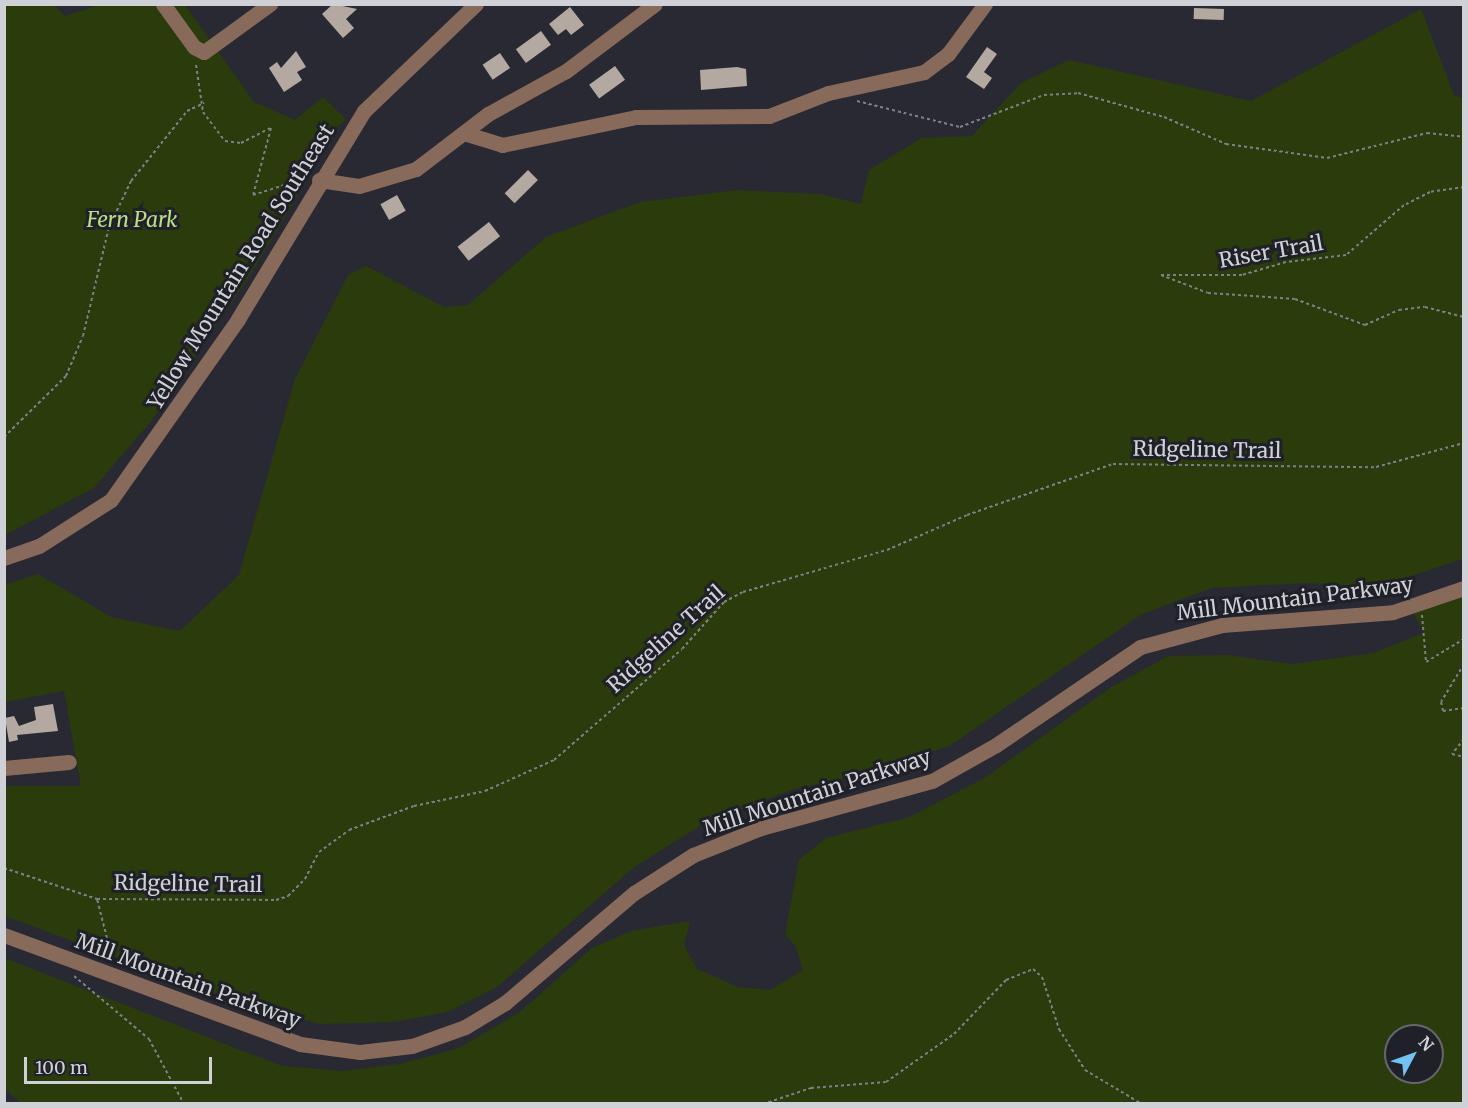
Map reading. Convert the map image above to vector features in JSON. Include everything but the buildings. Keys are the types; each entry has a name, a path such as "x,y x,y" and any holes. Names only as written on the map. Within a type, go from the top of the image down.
{"street":[{"path":"163,4 198,50 211,50 270,4"},
{"name":"Yellow Mountain Road Southeast","path":"4,558 39,546 111,500 238,319 319,180 388,83 476,4"},
{"path":"319,180 359,186 416,169 467,134 488,114 585,58 655,4"},
{"path":"467,134 502,145 636,117 717,119 769,116 828,93 924,72 948,54 986,4"},
{"name":"Mill Mountain Parkway","path":"4,935 72,967 300,1044 360,1052 412,1046 465,1026 505,1003 634,893 693,855 761,828 932,781 996,746 1140,647 1222,625 1351,616 1427,604 1464,588"},
{"path":"4,768 69,762"}],"path":[{"path":"198,50 195,73 212,129 225,141 241,143 271,128 253,195 308,178 319,180"},
{"path":"850,101 960,127 1044,95 1078,93 1164,117 1226,144 1327,158 1427,133 1464,136"},
{"path":"4,437 66,376 82,336 109,227 131,181 187,111 204,103"},
{"name":"Riser Trail","path":"1464,187 1430,192 1404,205 1346,255 1286,262 1242,275 1161,275 1208,293 1295,299 1365,325 1399,310 1425,307 1464,317"},
{"name":"Ridgeline Trail","path":"4,868 98,899 264,902 288,896 305,879 319,852 340,834 414,806 485,791 554,759 682,649 724,602 743,592 887,550 1043,487 1139,461 1181,468 1376,467 1464,443"},
{"path":"1427,604 1422,617 1426,662 1464,639"},
{"path":"1464,664 1441,702 1443,711 1464,708"},
{"path":"1464,739 1452,754 1464,757"},
{"path":"98,899 106,945 72,967 149,1039 184,1104"},
{"path":"763,1104 811,1088 886,1082 954,1034 1006,980 1033,969 1045,983 1059,1029 1085,1070 1143,1104"}],"green space":[{"name":"Fern Park","path":"5,5 54,5 65,16 100,5 185,5 254,102 295,120 323,97 346,119 317,147 307,164 312,172 249,277 152,420 94,488 5,535"},
{"path":"1421,9 1454,95 1463,98 1463,559 1377,587 1306,583 1212,588 1142,614 951,745 889,768 791,790 701,825 633,868 497,987 448,1012 393,1022 321,1024 251,1007 5,916 5,786 81,786 64,691 5,702 4,585 38,574 111,617 180,631 239,575 295,379 348,275 366,266 444,307 468,305 546,237 640,202 737,190 820,194 861,204 869,170 922,138 972,136 1021,83 1069,60 1251,101"},
{"path":"1463,592 1463,1103 21,1103 5,1089 4,958 282,1066 342,1071 400,1064 459,1048 520,1012 592,948 631,931 690,921 684,945 697,969 738,987 770,990 803,970 796,947 785,934 799,860 826,838 910,817 986,777 1110,688 1168,656 1227,655 1292,664 1374,653 1424,633 1412,611"}]}
